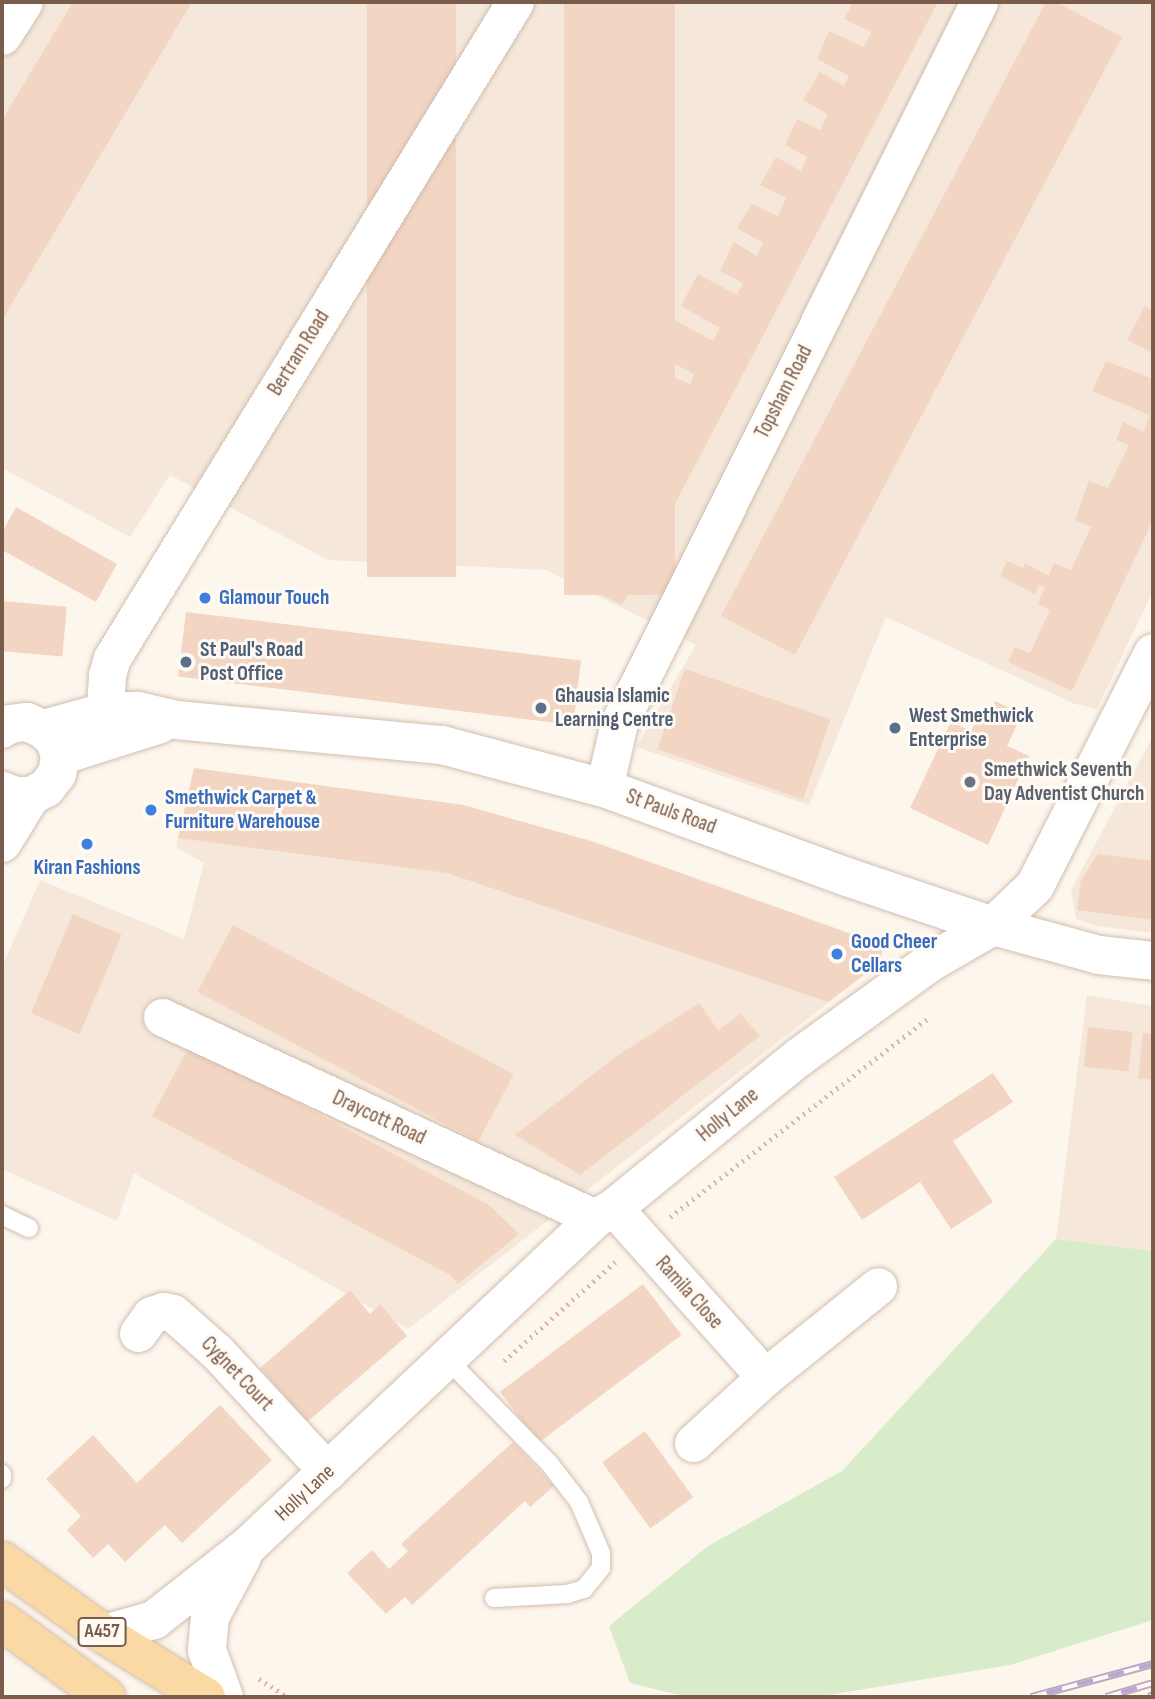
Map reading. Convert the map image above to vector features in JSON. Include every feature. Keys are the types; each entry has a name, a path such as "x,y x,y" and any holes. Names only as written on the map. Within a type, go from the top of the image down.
{"main road":[{"name":"A457","path":"2,1561 104,1634 206,1697"},
{"name":"A457","path":"2,1621 106,1697"}],"street":[{"path":"2,36 24,2"},
{"name":"Bertram Road","path":"105,712 107,675 112,657 515,2"},
{"name":"Topsham Road","path":"604,788 619,723 979,2"},
{"name":"Holly Lane","path":"104,1634 154,1620 247,1546 605,1213 809,1050 929,963 993,926 1035,886 1153,653"},
{"name":"St Pauls Road","path":"23,731 105,712 138,711 176,720 442,745 604,788 847,877 993,926 1099,955 1153,961"},
{"name":"St Pauls Road","path":"23,731 113,737 176,720"},
{"path":"2,844 16,793 47,788 57,774 23,731"},
{"name":"Draycott Road","path":"162,1018 605,1213"},
{"name":"Ramila Close","path":"605,1213 641,1240 765,1377"},
{"path":"693,1443 765,1377 878,1286"},
{"name":"Cygnet Court","path":"138,1332 152,1315 163,1311 173,1313 217,1352 328,1472"},
{"name":"Holly Lane","path":"236,1685 207,1650 210,1617 247,1546"}],"lane":[{"path":"2,1215 29,1228"},
{"path":"447,1359 549,1463 579,1502 601,1553 601,1568 584,1589 568,1594 494,1598"}],"path":[{"path":"474,1387 641,1240 927,1019"},
{"path":"236,1685 288,1697"}],"shaded area":[{"path":"2,2 1153,2 1153,591 1097,709 1075,704 886,617 809,805 636,747 696,645 546,570 328,560 170,475 130,537 2,468"},
{"path":"1153,736 1153,933 1096,926 1076,919 1071,890"},
{"path":"194,768 463,805 591,841 882,945 881,962 408,1329 134,1173 117,1221 2,1169 2,967 40,880 184,939 204,863 176,847"},
{"path":"1087,995 1153,1006 1153,1251 1056,1239"}],"green space":[{"path":"1056,1239 1153,1251 1153,1620 1010,1665 817,1697 687,1697 630,1683 609,1626 708,1546 842,1471"}],"building":[{"path":"73,2 192,2 2,320 2,120"},
{"path":"367,2 456,2 456,577 367,577"},
{"path":"564,2 675,2 675,595 564,595"},
{"path":"853,2 938,2 622,605 585,587 589,579 567,567 578,538 603,550 610,535 574,517 586,485 627,506 632,494 596,477 607,449 646,466 655,448 618,431 623,416 640,425 646,412 669,424 675,410 637,389 649,366 690,384 694,374 653,352 673,319 713,341 720,328 681,306 698,274 737,295 743,283 720,271 734,242 757,256 763,243 737,228 752,204 778,216 786,198 760,185 776,157 801,171 807,157 785,145 797,119 820,130 828,114 803,100 820,72 844,86 849,76 817,59 829,31 864,47 871,32 844,19"},
{"path":"1046,2 1056,2 1122,37 795,655 721,616"},
{"path":"1145,306 1153,310 1153,353 1127,340"},
{"path":"1106,361 1153,379 1153,520 1072,691 1008,662 1015,647 1030,653 1050,610 1038,604 1045,587 1039,585 1035,594 1000,576 1007,561 1023,568 1025,563 1049,576 1054,563 1071,570 1091,527 1075,520 1089,481 1108,488 1129,445 1116,440 1123,422 1144,432 1149,415 1092,391"},
{"path":"16,507 117,564 96,602 2,550 2,533"},
{"path":"2,601 67,607 62,656 2,651"},
{"path":"186,612 581,661 573,725 178,677"},
{"path":"685,669 831,719 803,800 657,749"},
{"name":"Smethwick Seventh Day Adventist Church","path":"995,701 1022,714 1007,746 1029,756 988,845 910,808 951,722 971,731 979,715 987,719"},
{"path":"194,768 463,805 591,841 882,945 881,962 828,1002 447,873 178,838"},
{"path":"1098,854 1153,861 1153,920 1077,910 1081,880"},
{"path":"73,914 122,935 80,1034 31,1013"},
{"path":"233,925 514,1074 478,1141 197,992"},
{"path":"699,1003 718,1030 741,1014 760,1036 580,1175 515,1135 617,1056"},
{"path":"1088,1027 1133,1032 1129,1071 1084,1067"},
{"path":"1143,1033 1153,1034 1153,1080 1138,1078"},
{"path":"190,1045 489,1205 519,1234 458,1284 450,1275 152,1116"},
{"path":"993,1073 1013,1102 953,1141 993,1202 951,1229 920,1182 862,1220 834,1177"},
{"path":"643,1284 682,1335 539,1443 500,1392"},
{"path":"350,1290 370,1314 380,1304 407,1336 307,1422 260,1368"},
{"path":"220,1405 272,1460 182,1543 165,1525 125,1562 108,1544 93,1558 67,1530 81,1516 46,1479 93,1435 137,1483"},
{"path":"645,1431 693,1497 650,1528 602,1462"},
{"path":"513,1442 554,1486 530,1507 525,1501 412,1605 405,1597 386,1614 347,1573 372,1550 389,1569 408,1551 401,1544"}],"railway":[{"path":"1031,1697 1153,1664"},
{"path":"1106,1697 1153,1683"},
{"path":"1149,1697 1153,1695"}],"place":[{"name":"Glamour Touch","path":"205,598"},
{"name":"St Paul's Road Post Office","path":"186,662"},
{"name":"Ghausia Islamic Learning Centre","path":"541,708"},
{"name":"West Smethwick Enterprise","path":"895,728"},
{"name":"Smethwick Seventh Day Adventist Church","path":"970,782"},
{"name":"Smethwick Carpet & Furniture Warehouse","path":"151,810"},
{"name":"Kiran Fashions","path":"87,844"},
{"name":"Good Cheer Cellars","path":"837,954"}]}
